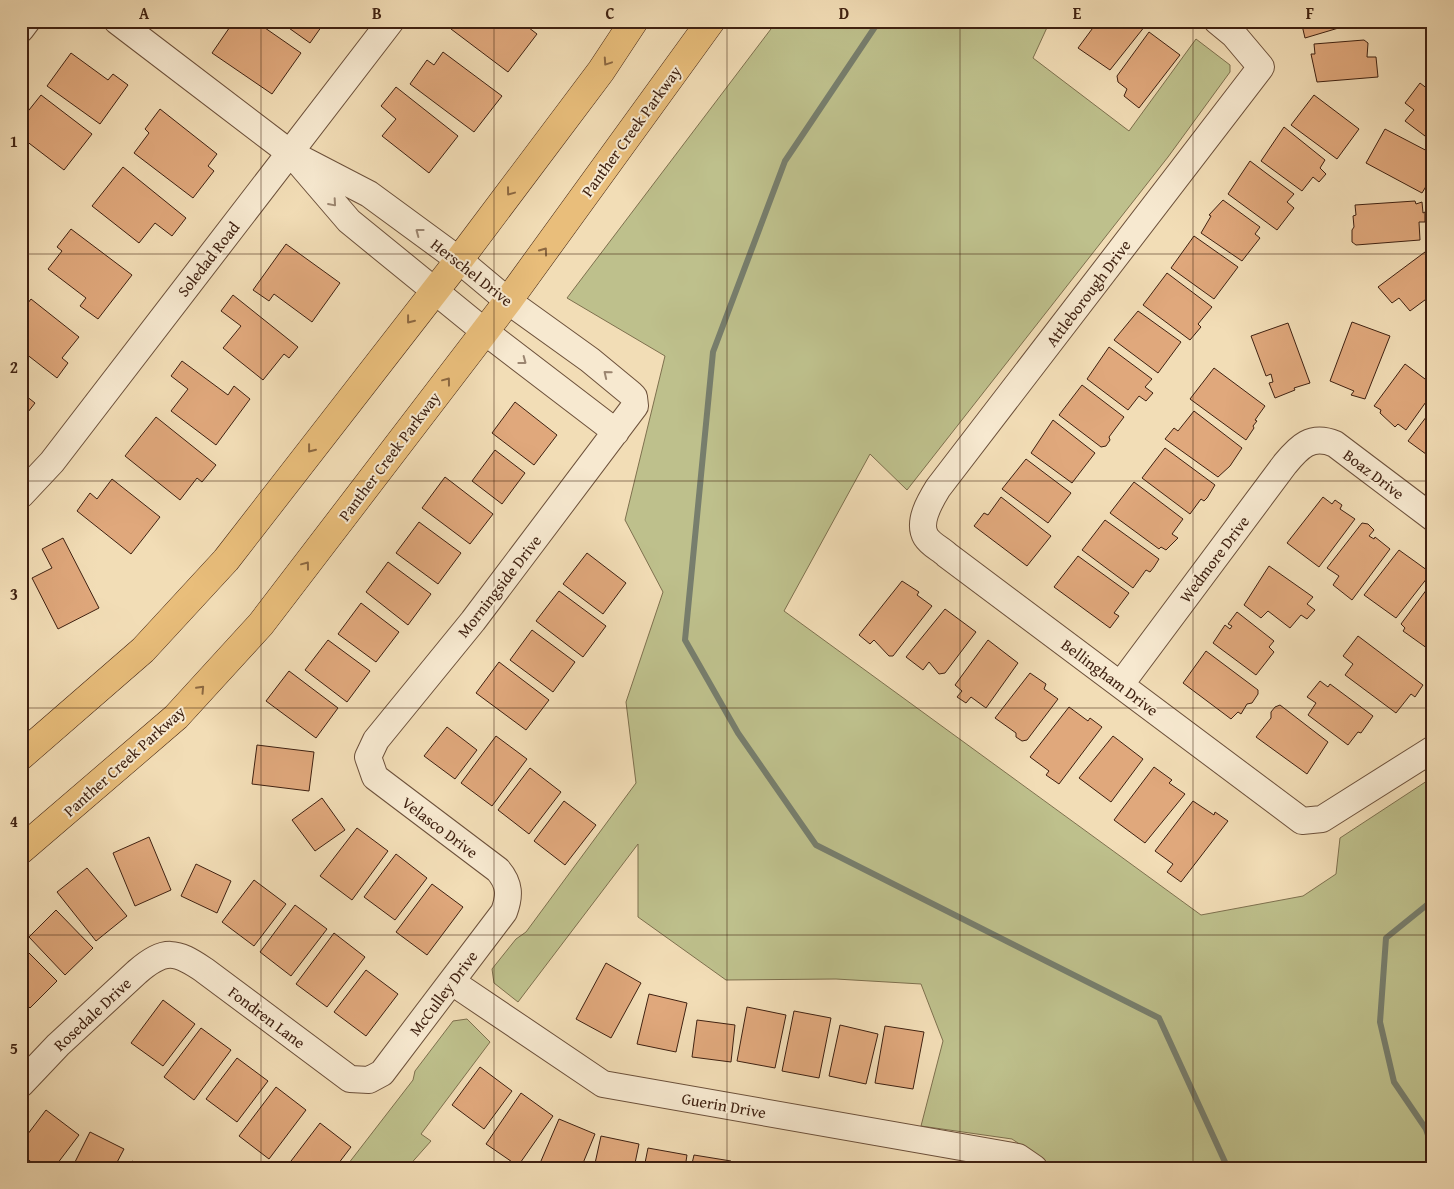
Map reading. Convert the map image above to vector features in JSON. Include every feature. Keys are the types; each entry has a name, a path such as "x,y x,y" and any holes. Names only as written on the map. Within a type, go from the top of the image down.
{"main road":[{"path":"21,756 143,650 226,560 459,260 601,71 634,21"},
{"name":"Panther Creek Parkway","path":"21,850 176,716 261,624 508,301 711,21"}],"street":[{"path":"21,28 27,21"},
{"name":"Herschel Drive","path":"117,21 290,153 369,194 459,260 508,301 590,360 630,392 635,402 634,410"},
{"name":"Soledad Road","path":"21,494 42,474 391,21"},
{"name":"Attleborough Drive","path":"924,523 928,505 938,488 1261,67 1234,35 1217,21"},
{"name":"Herschel Drive","path":"290,153 350,221 484,331 616,432"},
{"name":"Morningside Drive","path":"368,762 370,752 376,740 473,621 634,410"},
{"name":"Boaz Drive","path":"1312,440 1322,440 1335,444 1433,518"},
{"name":"Wedmore Drive","path":"1121,684 1285,464 1304,443 1312,440"},
{"name":"Bellingham Drive","path":"924,523 926,538 933,544 1121,684 1296,819 1307,822 1322,818 1433,749"},
{"name":"Velasco Drive","path":"368,762 375,777 498,870 508,885 508,894"},
{"name":"McCulley Drive","path":"364,1081 376,1077 382,1072 452,982 504,912 509,898 508,894"},
{"name":"Fondren Lane","path":"170,954 184,956 343,1075 350,1079 364,1081"},
{"name":"Rosedale Drive","path":"21,1084 58,1045 137,972 149,962 170,954"},
{"name":"Guerin Drive","path":"452,982 603,1084 1003,1154 1018,1157 1030,1164"}],"green space":[{"path":"777,21 1050,21 1033,58 1129,131 1196,39 1230,65 1230,72 1168,157 907,490 870,454 784,611 1201,915 1303,896 1336,874 1340,838 1433,777 1433,1168 1055,1168 1012,1139 921,1126 943,1041 921,984 836,979 726,980 638,917 638,844 518,1002 494,983 492,969 516,939 526,932 636,783 626,702 663,592 625,520 665,356 567,298"},
{"path":"467,1019 490,1042 421,1134 431,1141 407,1168 345,1168 413,1080 415,1071 453,1021"}],"building":[{"path":"234,21 255,21 301,53 272,94 212,53"},
{"path":"279,21 334,21 330,27 324,23 310,43"},
{"path":"457,21 520,21 537,34 508,72 451,29"},
{"path":"1098,21 1149,21 1110,70 1078,48"},
{"path":"1301,21 1362,21 1305,38"},
{"path":"1149,32 1180,55 1139,108 1124,96 1127,89 1118,82 1117,76"},
{"path":"1364,40 1368,43 1367,57 1376,57 1378,77 1317,82 1311,54 1315,54 1314,44"},
{"path":"443,52 502,96 474,132 410,84 427,60 434,65"},
{"path":"71,53 108,80 113,74 128,85 100,124 47,86"},
{"path":"1420,83 1433,93 1433,142 1405,121 1414,110 1405,103"},
{"path":"396,87 458,136 429,173 382,136 396,119 381,106"},
{"path":"41,95 92,134 64,170 21,137 21,120"},
{"path":"1314,95 1359,129 1337,159 1291,125"},
{"path":"160,109 217,154 208,166 214,171 193,198 134,153 149,133 145,129"},
{"path":"1284,127 1325,160 1320,168 1326,174 1319,182 1313,177 1302,191 1261,161"},
{"path":"1385,129 1433,154 1433,178 1431,178 1422,193 1366,163"},
{"path":"1250,161 1294,194 1287,202 1294,208 1277,230 1228,194"},
{"path":"123,167 186,218 172,236 155,223 139,243 92,206"},
{"path":"1223,200 1260,227 1255,234 1260,238 1242,261 1201,233 1211,216 1209,215"},
{"path":"1415,201 1416,204 1422,202 1423,213 1425,212 1425,222 1419,222 1420,240 1356,245 1352,242 1353,216 1356,215 1355,205"},
{"path":"71,229 132,275 98,319 80,306 86,298 48,269 62,251 57,247"},
{"path":"1194,236 1238,267 1214,299 1171,268"},
{"path":"286,244 340,283 312,322 274,294 269,301 253,290"},
{"path":"1429,249 1433,253 1433,294 1410,311 1399,298 1392,303 1378,287"},
{"path":"1167,273 1212,307 1198,324 1201,327 1190,340 1143,305"},
{"path":"233,295 298,347 289,358 284,354 263,380 223,348 241,326 221,311"},
{"path":"31,299 79,337 62,358 68,363 57,378 21,350 21,312"},
{"path":"1138,311 1181,342 1158,373 1114,340"},
{"path":"1352,322 1390,336 1365,399 1351,395 1354,391 1330,381"},
{"path":"1288,323 1310,383 1294,388 1295,390 1275,398 1269,383 1273,382 1271,374 1266,376 1251,336"},
{"path":"1109,347 1152,379 1145,387 1153,393 1146,401 1139,396 1128,410 1087,379"},
{"path":"182,361 228,395 234,386 250,399 216,445 171,411 188,389 171,376"},
{"path":"1405,364 1433,385 1433,392 1406,430 1398,424 1395,427 1380,413 1381,410 1374,406"},
{"path":"1214,368 1265,406 1255,420 1257,421 1253,426 1254,428 1246,440 1190,399"},
{"path":"1082,385 1124,417 1109,437 1110,440 1106,446 1101,447 1059,415"},
{"path":"21,392 35,403 21,421"},
{"path":"515,402 557,435 534,465 492,433"},
{"path":"1433,408 1433,457 1430,455 1430,457 1408,441"},
{"path":"1194,411 1242,448 1230,466 1218,477 1165,439 1174,428 1178,431"},
{"path":"156,417 216,465 202,482 197,478 180,500 125,456"},
{"path":"1053,420 1095,453 1072,483 1031,453"},
{"path":"1165,448 1215,485 1207,498 1204,501 1201,499 1190,514 1142,478"},
{"path":"495,450 525,473 502,504 472,481"},
{"path":"1026,459 1071,493 1048,523 1002,489"},
{"path":"445,477 493,514 470,544 422,508"},
{"path":"112,479 160,517 131,554 77,511 90,493 97,499"},
{"path":"1134,482 1183,519 1172,534 1178,538 1166,550 1161,547 1159,549 1110,513"},
{"path":"1001,497 1051,536 1027,566 974,526 984,513 988,515"},
{"path":"1323,497 1332,504 1335,500 1342,505 1340,509 1355,519 1319,567 1287,543"},
{"path":"1105,520 1159,559 1150,572 1146,570 1133,588 1082,550"},
{"path":"419,522 461,553 438,584 396,553"},
{"path":"1362,523 1368,524 1374,530 1369,536 1374,539 1375,537 1390,549 1352,600 1333,585 1339,576 1327,568"},
{"path":"63,538 99,608 58,629 32,578 52,568 42,549"},
{"path":"1399,550 1431,573 1396,618 1364,595"},
{"path":"587,553 626,583 603,614 563,584"},
{"path":"1078,556 1129,593 1114,613 1119,616 1110,628 1054,587"},
{"path":"388,562 431,594 408,625 366,592"},
{"path":"1269,566 1313,597 1307,604 1315,610 1307,619 1301,615 1290,628 1268,611 1261,618 1244,605"},
{"path":"902,581 919,592 917,595 932,606 893,656 889,656 874,640 870,644 859,635"},
{"path":"1433,581 1433,648 1431,651 1403,631 1405,628 1401,624"},
{"path":"559,591 606,626 583,657 536,621"},
{"path":"361,603 399,632 376,662 338,634"},
{"path":"945,609 976,632 945,673 939,674 929,662 923,670 906,657"},
{"path":"1237,612 1274,641 1269,647 1274,652 1256,675 1213,643 1225,625 1230,629 1232,626 1228,624"},
{"path":"532,630 575,662 553,692 510,660"},
{"path":"1358,636 1423,685 1415,697 1411,694 1396,713 1345,675 1353,664 1343,656"},
{"path":"328,640 370,671 347,702 305,670"},
{"path":"988,640 1018,663 986,708 971,697 966,703 957,697 962,691 955,685"},
{"path":"1206,651 1258,690 1258,694 1252,703 1247,704 1241,714 1238,712 1231,719 1183,683"},
{"path":"499,662 549,700 526,730 476,693"},
{"path":"289,671 338,708 316,738 266,701"},
{"path":"1030,673 1046,684 1044,689 1058,699 1027,740 1022,741 1016,737 1016,733 995,718"},
{"path":"1320,681 1328,687 1330,684 1373,716 1361,733 1358,732 1348,745 1308,715 1316,703 1307,697"},
{"path":"1280,705 1328,742 1307,774 1256,737 1271,718 1271,712"},
{"path":"1069,707 1088,721 1090,718 1102,727 1059,784 1046,775 1049,771 1030,757"},
{"path":"447,727 477,750 455,779 424,756"},
{"path":"496,736 527,759 492,806 461,783"},
{"path":"1113,736 1143,759 1111,802 1079,778"},
{"path":"257,745 314,752 309,791 252,784"},
{"path":"1154,767 1172,780 1169,783 1185,794 1145,843 1114,820"},
{"path":"530,768 561,792 529,834 498,810"},
{"path":"322,798 345,830 315,851 292,820"},
{"path":"564,801 596,825 565,865 534,841"},
{"path":"1193,801 1214,815 1215,812 1228,821 1181,882 1167,872 1173,864 1155,851"},
{"path":"357,828 388,851 352,900 320,876"},
{"path":"149,837 171,890 135,906 113,853"},
{"path":"396,854 427,878 395,920 364,897"},
{"path":"196,864 231,881 217,913 181,896"},
{"path":"87,868 127,916 96,941 57,892"},
{"path":"254,880 286,904 254,946 222,922"},
{"path":"432,884 463,907 427,955 396,932"},
{"path":"295,905 327,929 291,976 260,952"},
{"path":"56,910 93,948 65,975 29,937"},
{"path":"334,933 365,957 327,1007 296,984"},
{"path":"21,945 57,981 30,1008 21,999"},
{"path":"606,963 641,983 611,1038 576,1019"},
{"path":"366,970 398,994 366,1036 334,1012"},
{"path":"649,994 687,1003 676,1052 637,1044"},
{"path":"163,1000 195,1024 163,1066 131,1043"},
{"path":"747,1007 786,1015 775,1068 737,1061"},
{"path":"794,1011 831,1018 819,1078 782,1071"},
{"path":"697,1020 735,1025 731,1062 692,1057"},
{"path":"840,1025 878,1034 866,1084 829,1076"},
{"path":"885,1026 924,1032 913,1089 875,1083"},
{"path":"201,1028 231,1050 194,1100 164,1077"},
{"path":"237,1058 268,1081 237,1122 206,1099"},
{"path":"480,1067 512,1091 484,1129 452,1105"},
{"path":"276,1087 306,1110 269,1159 239,1136"},
{"path":"521,1093 553,1116 518,1166 486,1144"},
{"path":"46,1110 79,1135 54,1168 39,1168 21,1154 21,1143"},
{"path":"559,1119 595,1134 581,1168 538,1168"},
{"path":"320,1123 351,1147 335,1168 292,1168 288,1165"},
{"path":"90,1132 124,1149 114,1168 72,1168"},
{"path":"601,1136 639,1144 634,1168 594,1168"},
{"path":"648,1148 687,1155 685,1168 644,1168"},
{"path":"694,1155 731,1161 729,1168 691,1168"},
{"path":"132,1161 145,1168 129,1168"},
{"path":"737,1164 774,1168 737,1168"}],"waterway":[{"path":"879,21 785,161 713,352 685,640 738,733 816,845 1159,1018 1225,1162 1225,1168"},
{"path":"1433,900 1386,938 1380,1022 1394,1082 1426,1129 1433,1150"}]}
